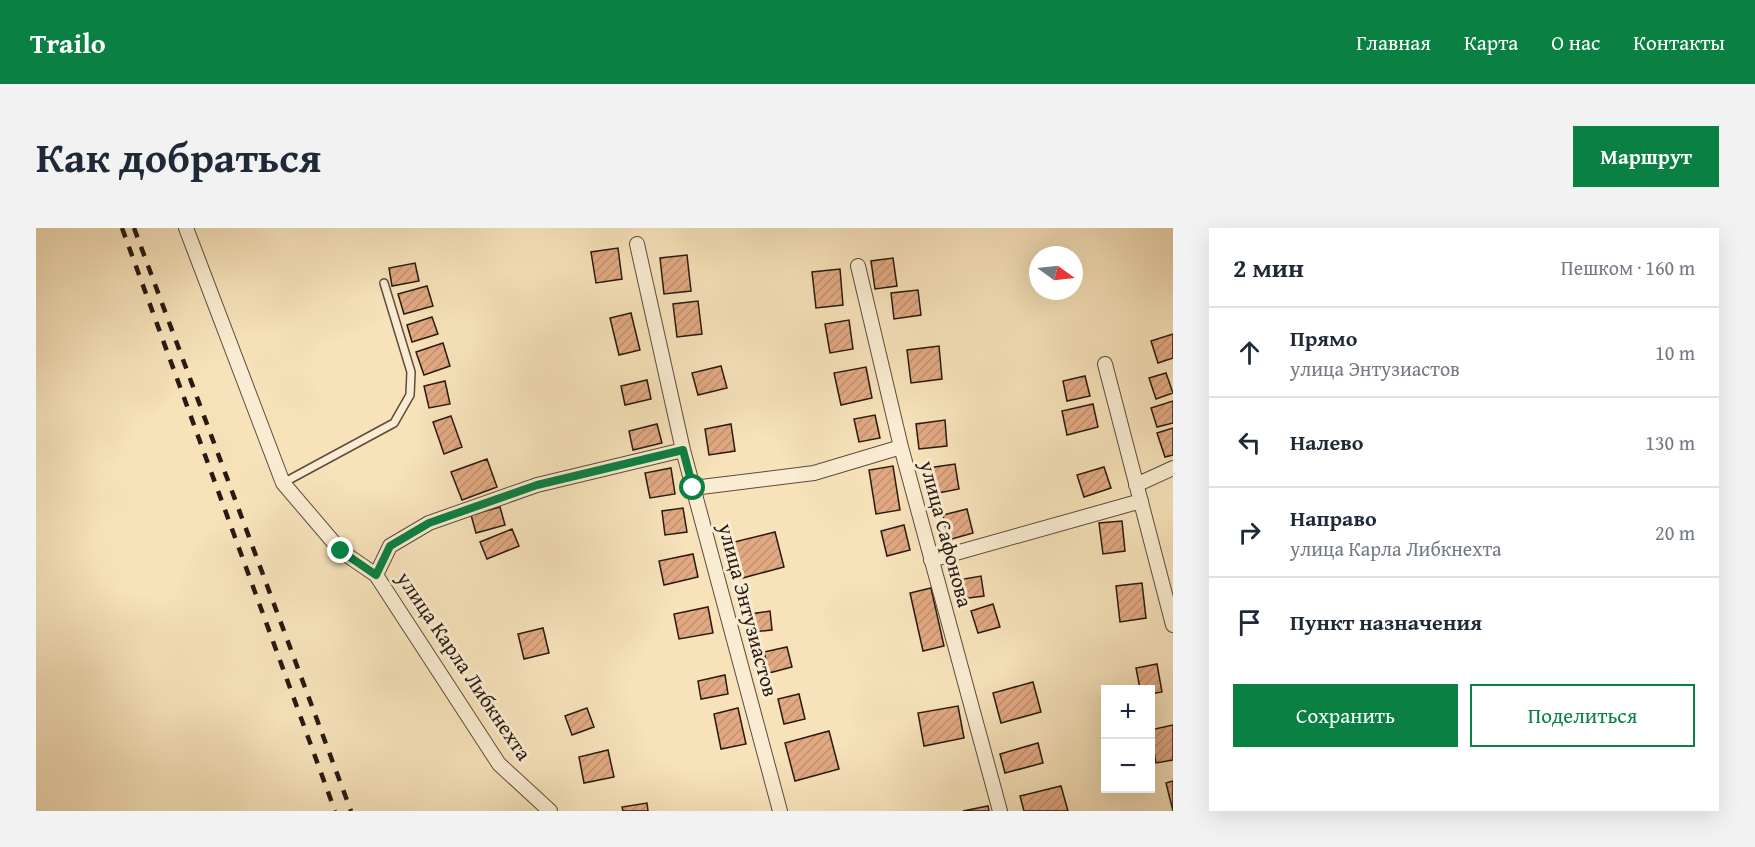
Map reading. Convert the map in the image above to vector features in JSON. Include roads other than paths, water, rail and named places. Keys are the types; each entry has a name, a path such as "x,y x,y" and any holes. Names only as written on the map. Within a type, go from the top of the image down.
{"street":[{"name":"улица Карла Либкнехта","path":"186,228 283,483 341,551 376,575 499,764 550,811"},
{"name":"улица Энтузиастов","path":"637,244 683,450 780,811"},
{"name":"улица Сафонова","path":"858,266 901,447 1000,811"},
{"path":"1105,364 1173,625"},
{"path":"693,488 814,473 901,447"},
{"path":"376,575 390,546 429,523 537,485 683,450"},
{"path":"1136,484 1173,468"},
{"path":"931,560 1140,501"}],"lane":[{"path":"283,483 394,423 410,395 411,372 384,283"}],"railway":[{"path":"122,228 335,811"},
{"path":"134,228 351,811"}]}
